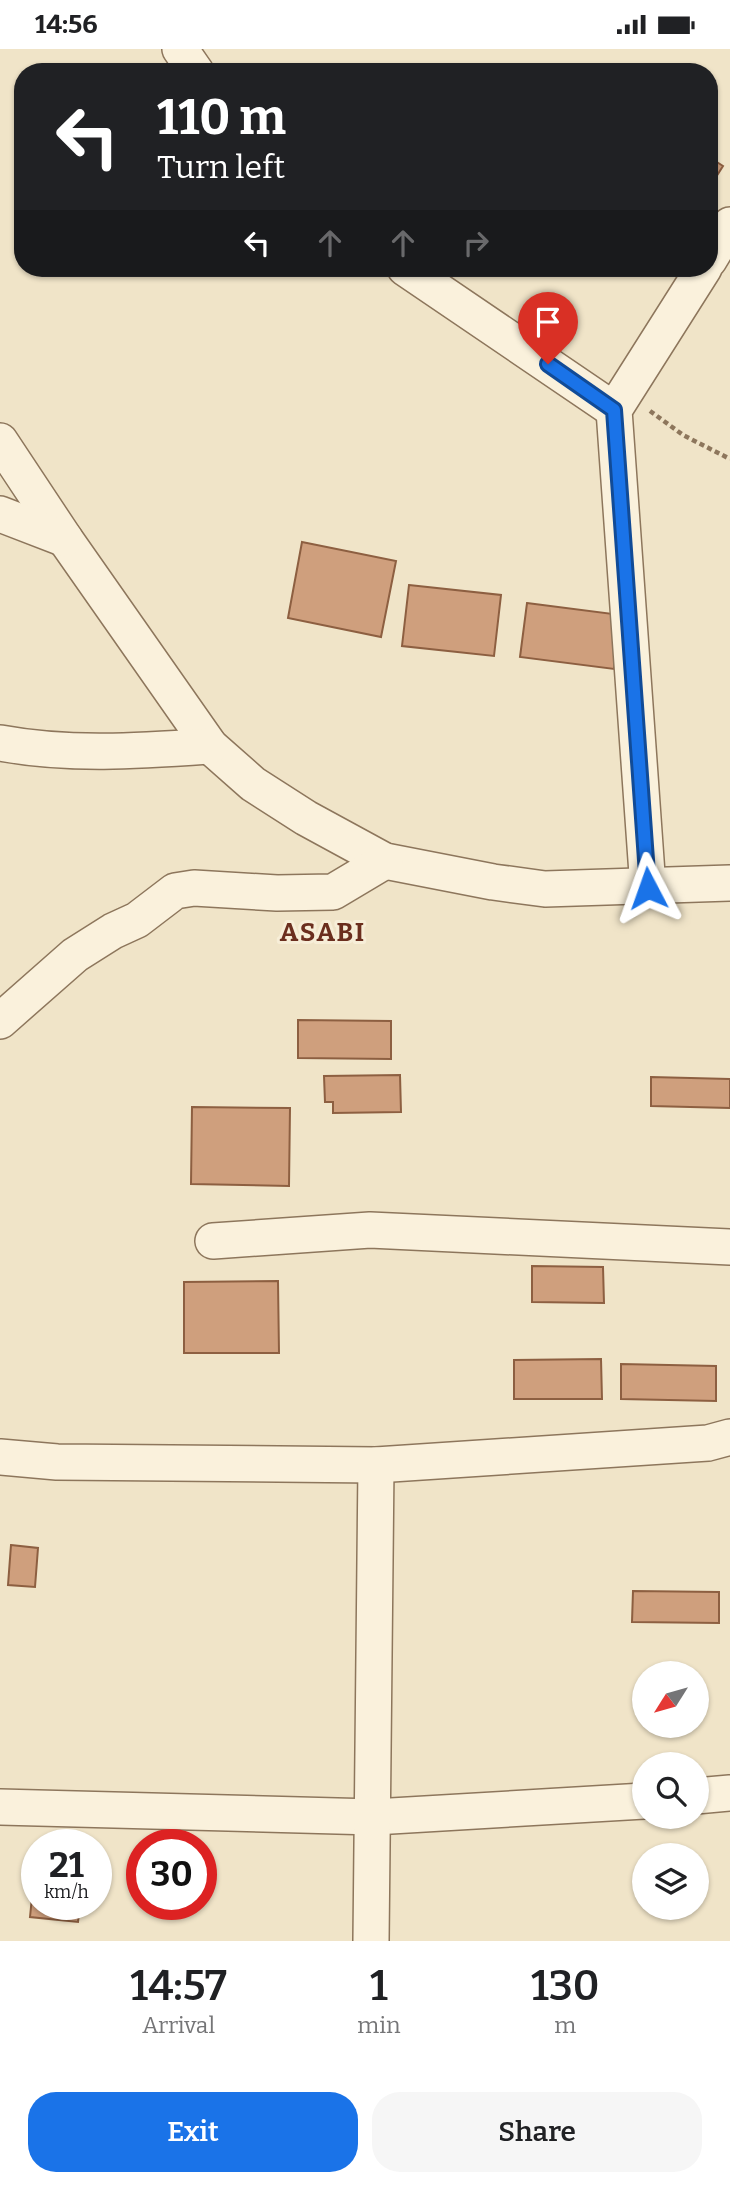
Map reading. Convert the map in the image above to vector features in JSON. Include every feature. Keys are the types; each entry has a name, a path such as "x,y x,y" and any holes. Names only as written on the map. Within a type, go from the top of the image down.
{"street":[{"path":"718,245 730,225"},
{"path":"419,277 620,402"},
{"path":"648,888 620,402 698,277"},
{"path":"0,441 210,746 253,784 306,818 385,861 545,889 648,888 730,883"},
{"path":"0,514 65,539"},
{"path":"0,743 42,751 123,753 210,746"},
{"path":"0,1021 75,955 113,930 137,920 175,891 194,888 277,893 332,892 385,861"},
{"path":"213,1241 370,1230 730,1247"},
{"path":"0,1457 57,1462 376,1465 708,1443 730,1437"},
{"path":"371,1941 376,1465"},
{"path":"709,1795 730,1793"},
{"path":"0,1807 374,1817 632,1802"}],"path":[{"path":"620,402 730,459"}],"building":[{"path":"302,542 396,561 381,637 288,618"},
{"path":"409,585 501,595 494,656 402,646"},
{"path":"527,603 621,615 614,669 520,657"},
{"path":"298,1020 391,1021 391,1059 298,1058"},
{"path":"400,1075 401,1112 333,1113 333,1102 325,1102 324,1076"},
{"path":"651,1077 730,1079 730,1108 651,1106"},
{"path":"192,1107 290,1108 289,1186 191,1184"},
{"path":"532,1266 603,1267 604,1303 532,1302"},
{"path":"278,1281 279,1353 184,1353 184,1282"},
{"path":"601,1359 602,1399 514,1399 514,1360"},
{"path":"621,1364 716,1366 716,1401 621,1399"},
{"path":"11,1545 38,1548 35,1587 8,1585"},
{"path":"633,1591 719,1592 719,1623 632,1622"}],"district":[{"name":"ASABI","path":"323,932"}],"route":[{"path":"548,364 614,410 648,888"}]}
